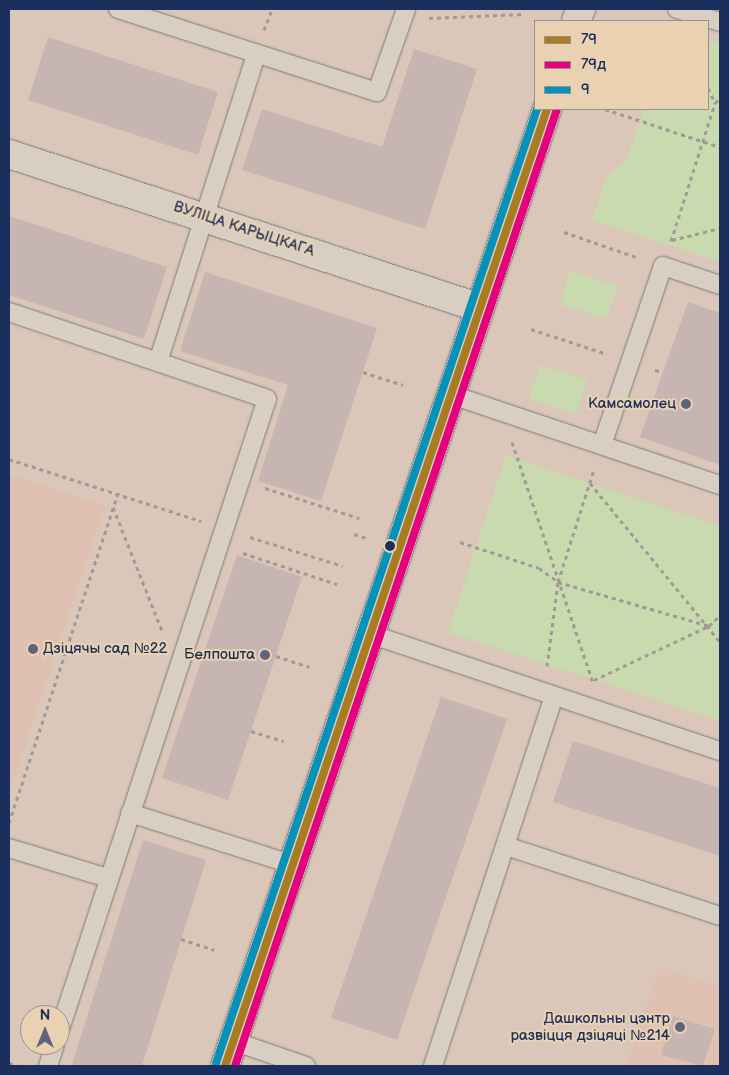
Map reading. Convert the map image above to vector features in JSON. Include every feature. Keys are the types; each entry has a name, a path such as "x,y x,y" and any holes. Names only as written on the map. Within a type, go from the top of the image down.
{"main road":[{"path":"229,1054 294,865 478,307 547,110"},
{"name":"ВУЛІЦА КАРЫЦКАГА","path":"9,154 204,216 478,307"}],"lane":[{"path":"118,9 377,92 404,14"},
{"path":"678,9 720,22"},
{"path":"158,362 256,54"},
{"path":"602,446 663,266 720,285"},
{"path":"9,312 267,399 68,1005"},
{"path":"449,394 720,485"},
{"path":"370,634 720,751"},
{"path":"433,1066 506,846 547,693"},
{"path":"130,813 294,865"},
{"path":"506,846 720,916"},
{"path":"9,848 108,878"},
{"path":"229,1054 306,1066"}],"path":[{"path":"404,14 523,14"},
{"path":"709,90 715,103"},
{"path":"564,232 663,266 715,103 720,98"},
{"path":"605,110 720,146"},
{"path":"672,240 720,228"},
{"path":"531,329 663,372"},
{"path":"363,372 403,385"},
{"path":"509,434 558,582 594,680 586,706"},
{"path":"9,459 118,494 337,584"},
{"path":"240,480 359,518"},
{"path":"547,693 548,665 558,582 590,483 709,626 720,642"},
{"path":"9,823 118,494"},
{"path":"113,506 177,669"},
{"path":"354,534 365,538"},
{"path":"221,537 343,566"},
{"path":"460,542 539,568 558,582 709,626"},
{"path":"594,680 709,626 720,615"},
{"path":"276,656 309,667"},
{"path":"251,731 284,741"},
{"path":"181,939 214,950"},
{"path":"9,1063 19,1066"}],"shaded area":[{"name":"Дзіцячы сад №22","path":"9,474 105,506 9,792"},
{"name":"Дашкольны цэнтр развіцця дзіцяці №214","path":"659,967 720,987 720,1066 626,1066"}],"green space":[{"path":"709,40 720,44 720,262 592,220 606,178 627,159 644,110 709,110"},
{"path":"570,271 618,286 607,319 560,304"},
{"path":"540,365 587,380 576,414 529,398"},
{"path":"506,455 720,526 720,721 448,632"}],"building":[{"path":"48,37 218,92 198,155 28,100"},
{"path":"414,49 477,69 425,229 242,170 262,109 382,147"},
{"path":"9,216 167,267 144,339 9,295"},
{"path":"205,272 377,328 321,501 258,481 288,385 180,351"},
{"name":"Камсамолец","path":"688,302 720,313 720,465 640,437"},
{"path":"237,555 302,577 228,800 162,778"},
{"path":"441,697 507,719 397,1040 331,1018"},
{"path":"573,741 720,788 720,856 553,802"},
{"path":"143,840 206,860 142,1066 79,1066 72,1064"},
{"path":"673,1016 715,1029 703,1066 661,1055"}],"transit line":[{"name":"9","path":"216,1063 537,110"},
{"name":"79","path":"225,1066 547,110"},
{"name":"79д","path":"235,1066 556,112"}],"place":[{"name":"Камсамолец","path":"686,404"},
{"name":"Дзіцячы сад №22","path":"33,649"},
{"name":"Белпошта","path":"265,655"},
{"name":"Дашкольны цэнтр развіцця дзіцяці №214","path":"680,1027"}]}
